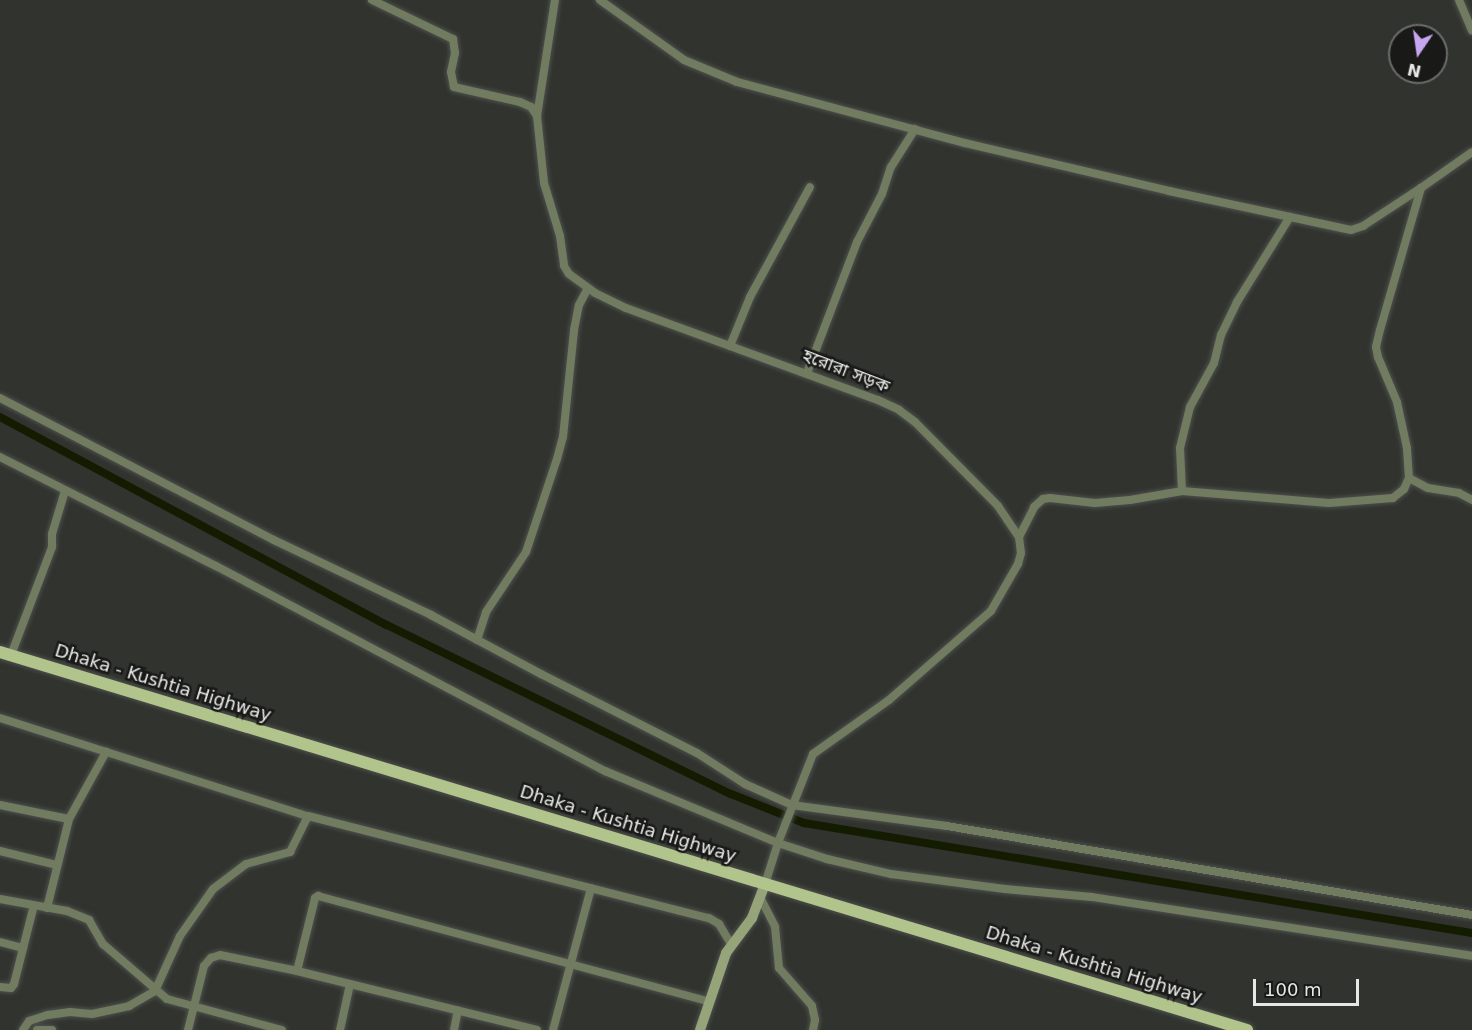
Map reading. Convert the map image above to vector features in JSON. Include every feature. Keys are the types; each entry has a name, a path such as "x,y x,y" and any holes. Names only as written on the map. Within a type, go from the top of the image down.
{"main road":[{"name":"Dhaka - Kushtia Highway","path":"6,654 1247,1030"},
{"path":"700,1030 708,1001 731,944 752,918 765,884"}],"street":[{"path":"372,0 453,39 455,53 451,72 454,87 520,102 531,107 537,116"},
{"name":"হরোরা সড়ক","path":"555,0 537,116 544,183 560,236 564,266 569,274 588,288 665,324 878,400 915,422 998,506 1019,537"},
{"path":"600,0 684,60 737,82 915,129 1169,191 1351,230 1363,226 1472,152"},
{"path":"1459,0 1472,30"},
{"path":"807,373 857,242 882,194 891,167 915,129"},
{"path":"729,346 750,297 810,186"},
{"path":"765,884 782,832 813,754 889,700 991,611 1018,564 1021,553 1019,537 1034,507 1043,499 1095,503 1130,500 1182,491 1329,503 1393,498 1404,489 1409,478 1409,463 1398,402 1377,347 1384,308 1421,188"},
{"path":"1182,491 1180,448 1190,407 1214,363 1221,335 1237,302 1290,216"},
{"path":"477,640 486,612 526,552 557,459 563,437 574,330 579,305 588,288"},
{"path":"0,398 274,540 346,573 697,753 745,784 792,806 947,826 1472,915"},
{"path":"0,457 216,566 605,771 778,843 826,859 891,874 1005,889 1092,897 1472,956"},
{"path":"1409,478 1428,488 1459,493 1472,500"},
{"path":"6,654 52,547 52,534 65,490"},
{"path":"0,718 309,816 714,920 723,928 731,944"},
{"path":"46,908 69,819 106,752"},
{"path":"0,805 69,819"},
{"path":"23,1030 29,1021 48,1015 70,1012 92,1014 129,1006 155,991 180,936 213,889 246,864 290,852 309,816"},
{"path":"0,851 57,865"},
{"path":"553,1030 591,888"},
{"path":"297,971 315,898 318,896 708,1001"},
{"path":"0,899 67,911 89,920 104,944 155,991 167,999 282,1030"},
{"path":"761,899 775,927 779,968 812,1006 815,1020 813,1030"},
{"path":"0,987 11,988 14,984 34,905"},
{"path":"0,942 23,948"},
{"path":"188,1030 204,966 215,955 297,971 458,1010 517,1028 537,1030"},
{"path":"340,1030 351,984"},
{"path":"453,1030 458,1010"},
{"path":"37,1030 52,1030"}],"waterway":[{"path":"0,417 387,625 731,794 804,823 1472,933"}]}
